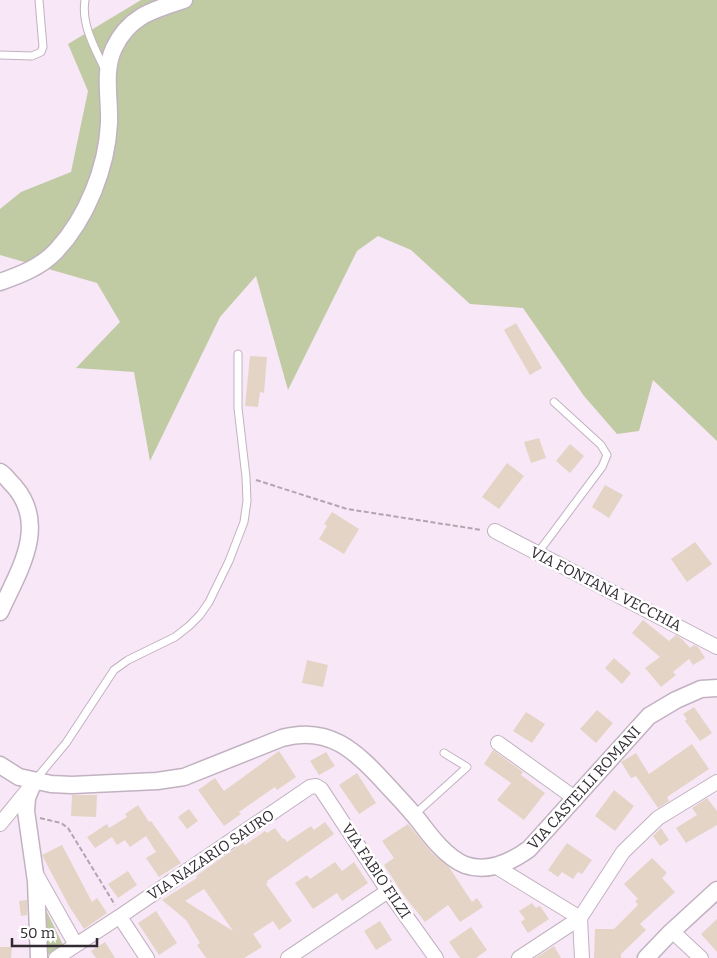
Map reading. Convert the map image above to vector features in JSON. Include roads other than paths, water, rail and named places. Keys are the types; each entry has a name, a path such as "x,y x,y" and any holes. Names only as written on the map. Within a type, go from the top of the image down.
{"street":[{"path":"0,282 21,275 56,252 81,216 95,183 107,142 109,109 107,76 114,47 126,29 144,13 184,0"},
{"path":"0,472 26,502 30,521 26,553 0,612"},
{"name":"VIA FONTANA VECCHIA","path":"495,531 717,647"},
{"name":"VIA CASTELLI ROMANI","path":"0,765 15,775 34,782 72,785 157,781 184,777 282,738 296,735 328,738 341,743 364,760 447,853 456,860 474,867 495,866 518,857 529,849 649,716 676,700 701,689 717,688"},
{"path":"498,743 576,799"},
{"path":"34,782 26,801 26,816 38,896 40,958"},
{"path":"0,824 34,782"},
{"path":"519,958 580,918 623,852 651,824 717,782"},
{"name":"VIA FABIO FILZI","path":"316,786 321,789 436,958"},
{"name":"VIA NAZARIO SAURO","path":"56,958 310,787 316,786"},
{"path":"495,866 580,918"},
{"path":"35,872 76,945"},
{"path":"288,958 388,890"},
{"path":"646,958 672,931 717,890"},
{"path":"121,916 146,958"},
{"path":"580,918 582,958"},
{"path":"672,931 701,958"}],"lane":[{"path":"0,55 32,56 40,52 42,48 39,0"},
{"path":"85,0 83,9 88,33 107,76"},
{"path":"34,782 56,757 114,670 128,660 175,637 189,626 206,606 232,554 247,508 246,477 238,408 238,354"},
{"path":"537,554 602,467 607,455 601,445 554,402"},
{"path":"414,815 467,767 444,753"}]}
